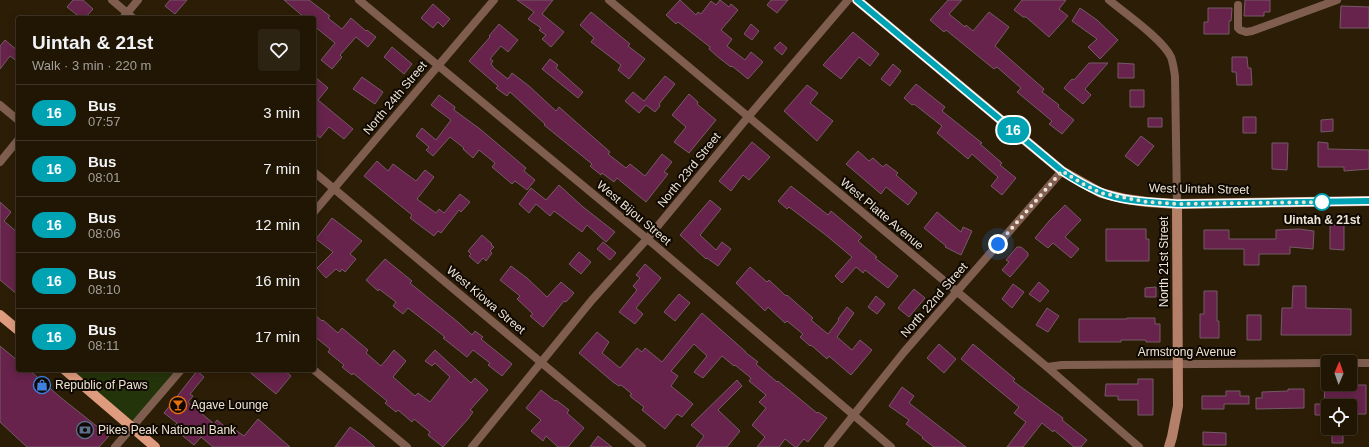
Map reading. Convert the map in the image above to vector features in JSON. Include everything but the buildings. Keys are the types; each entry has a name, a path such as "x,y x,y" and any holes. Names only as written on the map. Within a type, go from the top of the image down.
{"main road":[{"name":"West Uintah Street","path":"857,0 1062,171 1101,193 1147,202 1177,204 1369,201"},
{"name":"North 21st Street","path":"1169,447 1178,406 1177,204"},
{"path":"0,315 16,328"},
{"path":"67,372 155,447"}],"street":[{"path":"112,0 128,16 138,0"},
{"name":"West Bijou Street","path":"359,0 647,240 891,447"},
{"name":"North 24th Street","path":"316,210 494,0"},
{"name":"West Platte Avenue","path":"609,0 1047,367 1139,447"},
{"name":"North 23rd Street","path":"472,447 592,300 647,240 748,117 848,0"},
{"name":"North 21st Street","path":"1110,0 1163,46 1170,57 1175,76 1177,204"},
{"path":"1238,5 1238,28 1246,32 1337,0"},
{"path":"0,105 16,118"},
{"path":"0,162 16,142"},
{"name":"North 22nd Street","path":"828,447 904,352 1062,171"},
{"name":"West Kiowa Street","path":"316,174 642,447"},
{"name":"Armstrong Avenue","path":"1047,367 1062,365 1321,363"},
{"path":"1357,363 1369,363"},
{"path":"115,447 179,372"},
{"path":"316,372 407,447"}],"green space":[{"path":"67,372 179,372 132,428"}],"bus line":[{"name":"16","path":"857,0 1062,171 1101,193 1126,199 1177,204 1369,201"}],"place":[{"name":"Uintah & 21st","path":"1322,202"},
{"name":"Republic of Paws","path":"42,385"},
{"name":"Agave Lounge","path":"178,405"},
{"name":"Pikes Peak National Bank","path":"85,430"}],"route":[{"path":"998,244 1062,171 1101,193 1147,202 1177,204 1325,202 1322,202"}]}
